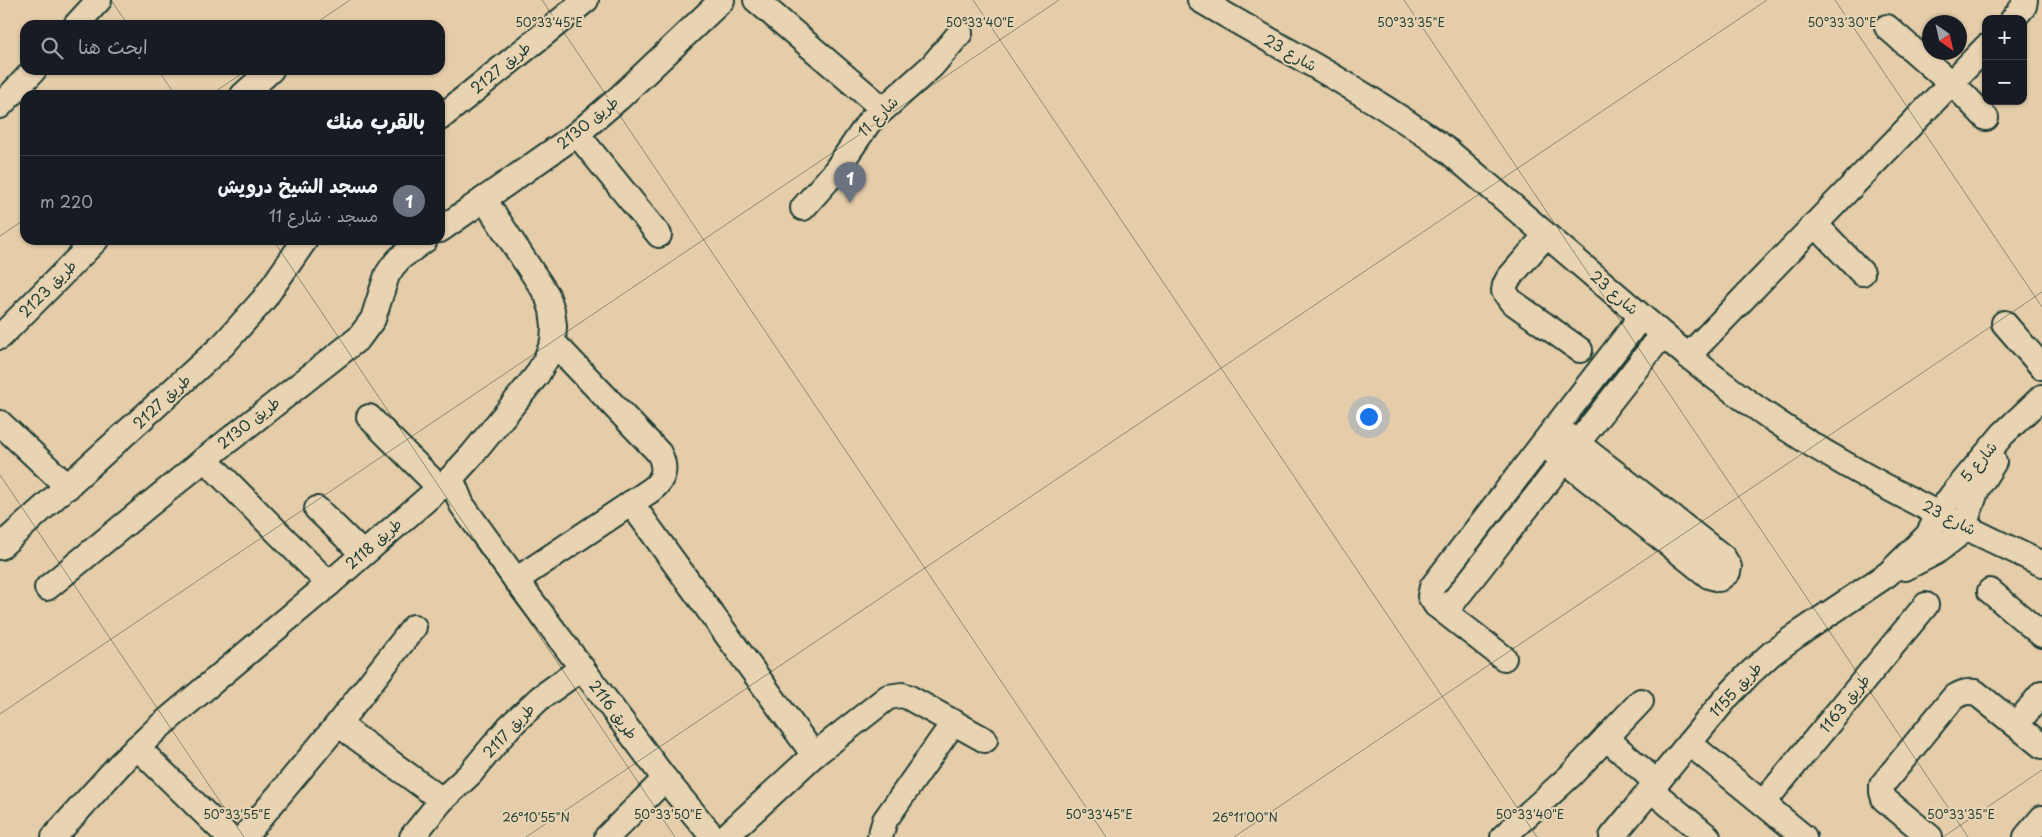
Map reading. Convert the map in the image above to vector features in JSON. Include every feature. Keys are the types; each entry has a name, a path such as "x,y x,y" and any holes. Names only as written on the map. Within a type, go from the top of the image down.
{"street":[{"path":"81,20 99,0"},
{"name":"طريق 2127","path":"445,114 586,0"},
{"name":"طريق 2130","path":"445,226 577,134 722,0"},
{"path":"756,0 883,108"},
{"name":"شارع 23","path":"1200,0 1410,123 1447,150 1662,335 1722,384 1801,438 1879,484 2042,564"},
{"path":"2016,15 2024,6 2025,0"},
{"path":"1887,27 1986,118"},
{"name":"شارع 11","path":"803,208 834,172 869,122 932,66 960,33"},
{"path":"1688,356 1982,51"},
{"path":"0,106 29,75"},
{"path":"250,90 266,75"},
{"path":"577,134 658,235"},
{"name":"طريق 2118","path":"54,837 137,747 180,707 329,584 445,483 472,455 537,374 546,359 552,342 554,326 552,310 546,295 484,199"},
{"path":"1815,224 1862,273"},
{"path":"1546,235 1508,279 1504,291 1511,301 1580,350"},
{"name":"طريق 2123","path":"0,337 91,245"},
{"name":"طريق 2127","path":"0,547 233,335 264,299 302,245"},
{"name":"طريق 2130","path":"47,588 205,459 359,338 374,319 385,280 393,266 400,258 418,245"},
{"path":"1504,658 1436,604 1430,596 1432,587 1641,317"},
{"path":"2004,323 2042,367"},
{"path":"1436,604 1440,606 1450,604 1662,335"},
{"path":"516,580 658,485 662,477 663,461 659,453 552,342"},
{"name":"شارع 5","path":"1939,513 2003,434 2042,396"},
{"name":"شارع 5","path":"1964,526 1971,504 1985,474 2016,431 2024,415"},
{"path":"369,417 445,483"},
{"path":"0,423 68,487"},
{"path":"1549,435 1645,511"},
{"path":"205,459 329,584"},
{"name":"طريق 2116","path":"445,483 665,779 713,837"},
{"path":"631,503 814,755"},
{"path":"317,510 363,554"},
{"name":"طريق 1155","path":"1612,837 1727,697 1772,654 1888,574 1928,535 1939,513"},
{"name":"طريق 1155","path":"1888,574 1906,568 1936,552 1958,535 1964,526"},
{"path":"1474,531 1495,547"},
{"path":"1990,591 2042,635"},
{"name":"طريق 1163","path":"1763,803 1926,605"},
{"path":"244,837 338,724 414,626"},
{"name":"طريق 2117","path":"412,837 442,800 470,774 524,712 582,668"},
{"path":"1930,837 1884,799 1882,785 1953,698 1967,691 1975,692 2042,746"},
{"path":"2016,725 2042,693"},
{"path":"725,837 814,755 888,697 902,695 985,740"},
{"path":"1503,837 1565,781 1641,701"},
{"path":"880,837 885,820 954,722"},
{"path":"338,724 442,800"},
{"path":"1606,738 1653,786 1708,837"},
{"path":"1689,742 1804,837"},
{"path":"137,747 229,837"},
{"path":"607,837 665,779"},
{"path":"2026,837 2042,818"}],"place":[{"name":"مسجد الشيخ درويش","path":"850,203"}]}
